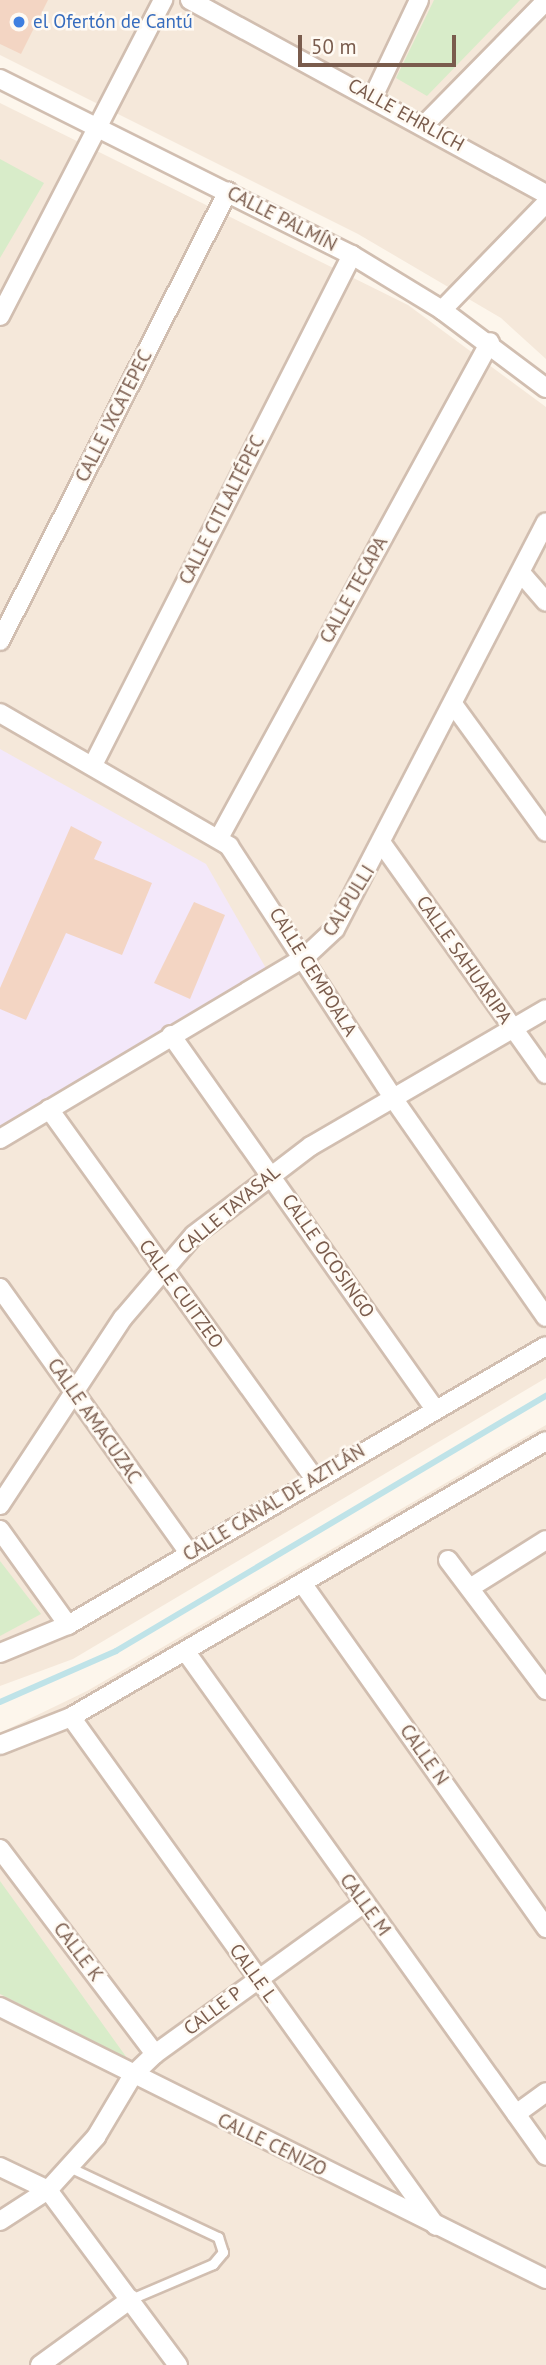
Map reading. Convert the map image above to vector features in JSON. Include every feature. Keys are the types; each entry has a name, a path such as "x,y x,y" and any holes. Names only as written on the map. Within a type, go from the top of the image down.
{"street":[{"path":"0,316 163,0"},
{"name":"CALLE EHRLICH","path":"190,0 425,124 546,194"},
{"path":"373,97 419,0"},
{"path":"425,124 546,1"},
{"name":"CALLE PALMÍN","path":"0,79 352,255 489,342 546,388"},
{"name":"CALLE IXCATEPEC","path":"0,641 228,191"},
{"path":"442,310 546,203"},
{"name":"CALLE CITLALTÉPEC","path":"93,765 352,255"},
{"name":"CALLE TECAPA","path":"219,838 489,342"},
{"name":"CALPULLI","path":"0,1139 304,958 335,929 383,845 546,522"},
{"path":"521,573 546,602"},
{"path":"453,704 546,832"},
{"name":"CALLE CEMPOALA","path":"0,713 219,838 240,859 393,1098 546,1317"},
{"name":"CALLE SAHUARIPA","path":"383,845 546,1074"},
{"name":"CALLE TAYASAL","path":"0,1505 162,1268 270,1173 546,1009"},
{"name":"CALLE OCOSINGO","path":"171,1035 435,1409"},
{"name":"CALLE CUITZEO","path":"49,1109 314,1478"},
{"name":"CALLE AMACUZAC","path":"0,1288 189,1553"},
{"name":"CALLE CANAL DE AZTLÁN","path":"0,1653 68,1625 314,1478 546,1346"},
{"path":"0,1745 71,1717 546,1441"},
{"path":"0,1530 68,1625"},
{"path":"473,1586 546,1540"},
{"path":"448,1560 473,1586 546,1690"},
{"name":"CALLE N","path":"302,1583 546,1928"},
{"name":"CALLE M","path":"186,1652 546,2156"},
{"name":"CALLE L","path":"71,1717 436,2227"},
{"name":"CALLE K","path":"0,1849 155,2054"},
{"name":"CALLE P","path":"0,2221 48,2190 96,2137 133,2075 155,2054 364,1903"},
{"name":"CALLE CENIZO","path":"0,2007 436,2227 546,2279"},
{"path":"516,2114 546,2092"},
{"path":"0,2167 48,2190 178,2365"},
{"path":"40,2365 131,2299"}],"lane":[{"path":"69,2166 218,2237 223,2252 214,2264 131,2299"}],"shaded area":[{"path":"0,0 546,0 546,359 501,318 358,234 0,55"},
{"path":"0,103 408,305 546,407 546,1378 73,1659 0,1686"},
{"path":"0,749 206,864 267,970 0,1130"},
{"path":"546,1425 546,2365 0,2365 0,1733 87,1691"}],"green space":[{"path":"434,0 520,0 427,96 396,78"},
{"path":"0,159 44,183 0,258"},
{"path":"0,1561 41,1614 0,1636"},
{"path":"0,1881 127,2058 0,1994"}],"building":[{"name":"el Ofertón de Cantú","path":"0,0 48,0 21,54 0,44"},
{"path":"71,826 102,842 94,859 152,883 122,955 66,933 26,1020 0,1009 0,988"},
{"path":"194,902 225,915 190,999 154,983"}],"waterway":[{"path":"0,1702 116,1651 546,1396"}],"place":[{"name":"el Ofertón de Cantú","path":"19,22"}]}
